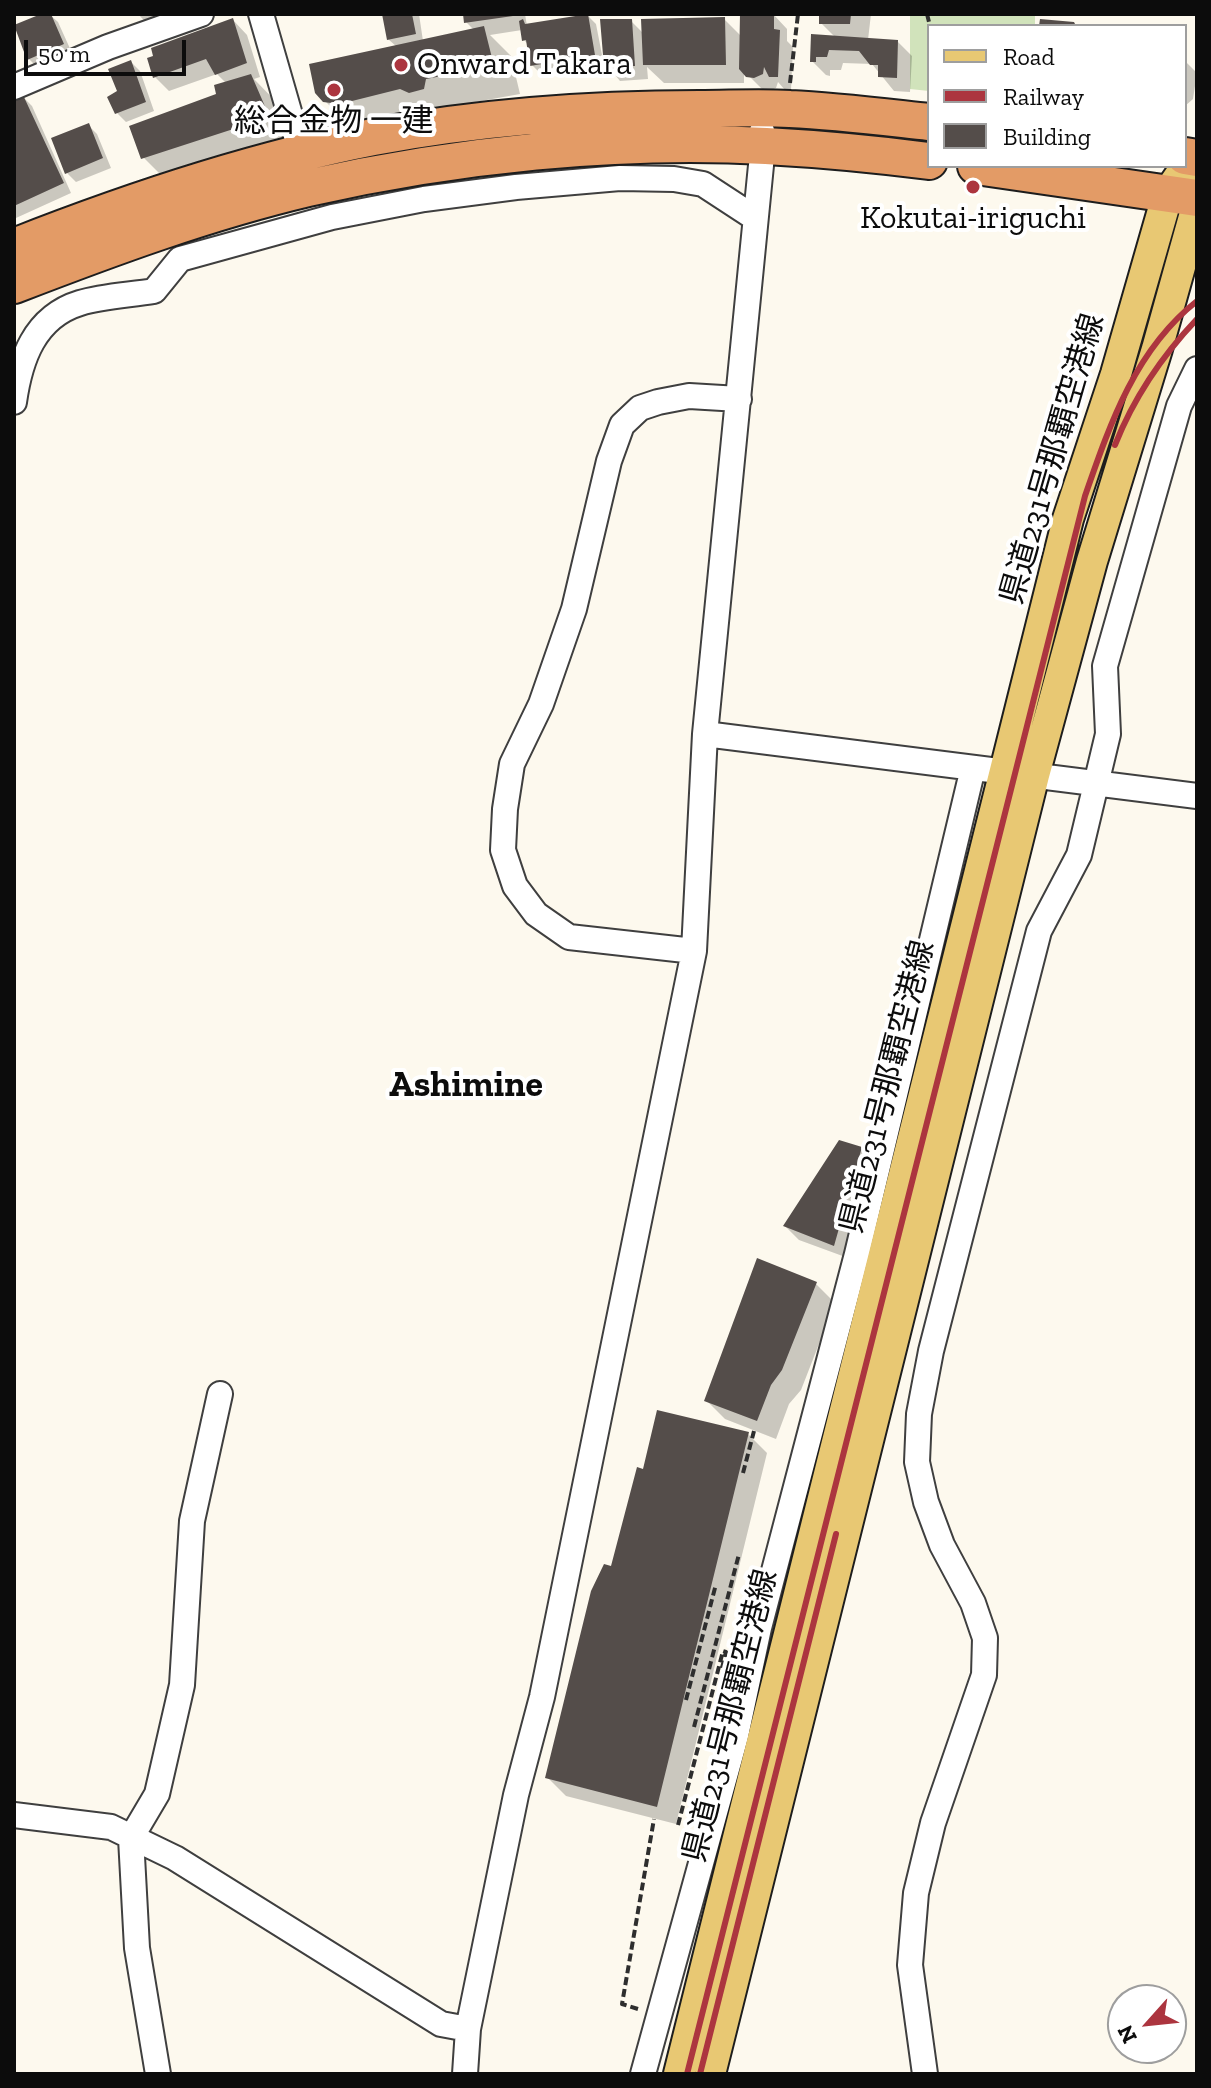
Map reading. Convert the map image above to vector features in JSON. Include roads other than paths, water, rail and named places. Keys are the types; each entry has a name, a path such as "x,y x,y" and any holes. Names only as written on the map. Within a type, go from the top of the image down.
{"highway":[{"path":"14,247 195,182 301,153 446,125 622,109 803,110 927,122"},
{"path":"14,285 136,238 197,219 307,189 379,173 451,162 637,145 763,145 927,161"},
{"path":"1024,168 1191,175"}],"main road":[{"name":"県道231号那覇空港線","path":"679,2074 1019,773 1092,561 1157,349 1191,175"},
{"name":"県道231号那覇空港線","path":"710,2074 1019,773 1068,519 1191,175"},
{"path":"1157,349 1197,281"}],"street":[{"path":"14,87 108,47 201,14"},
{"path":"261,14 301,153"},
{"path":"465,2074 468,2029 516,1795 542,1697 694,951 705,734 763,145 761,109"},
{"path":"14,402 19,368 31,340 55,317 78,303 154,291 180,259 332,217 424,199 516,187 620,178 661,178 703,184 755,218"},
{"path":"925,2074 910,1965 916,1893 933,1823 984,1675 985,1638 973,1603 942,1545 926,1502 917,1462 919,1414 931,1351 1039,931 1079,855 1097,783 1108,734 1105,666 1179,406 1197,369"},
{"path":"694,951 569,937 536,914 515,886 503,850 505,809 512,764 541,704 574,609 609,461 622,425 640,408 658,402 689,396 739,399"},
{"path":"705,734 1197,796"},
{"path":"643,2074 736,1736 759,1628 857,1254 973,768"},
{"path":"158,2074 137,1948 131,1838 157,1794 182,1685 192,1521 220,1394"},
{"path":"14,1815 111,1827 175,1858 441,2024 468,2029"}],"railway":[{"path":"687,2074 1085,496 1115,416 1141,365 1175,320 1197,301"},
{"path":"1115,445 1150,378 1197,319"},
{"path":"700,2074 836,1534"}],"place":[{"name":"Onward Takara","path":"401,65"},
{"name":"総合金物 一建","path":"334,90"},
{"name":"Kokutai-iriguchi","path":"973,187"}],"district":[{"name":"Ashimine","path":"466,1086"}]}
